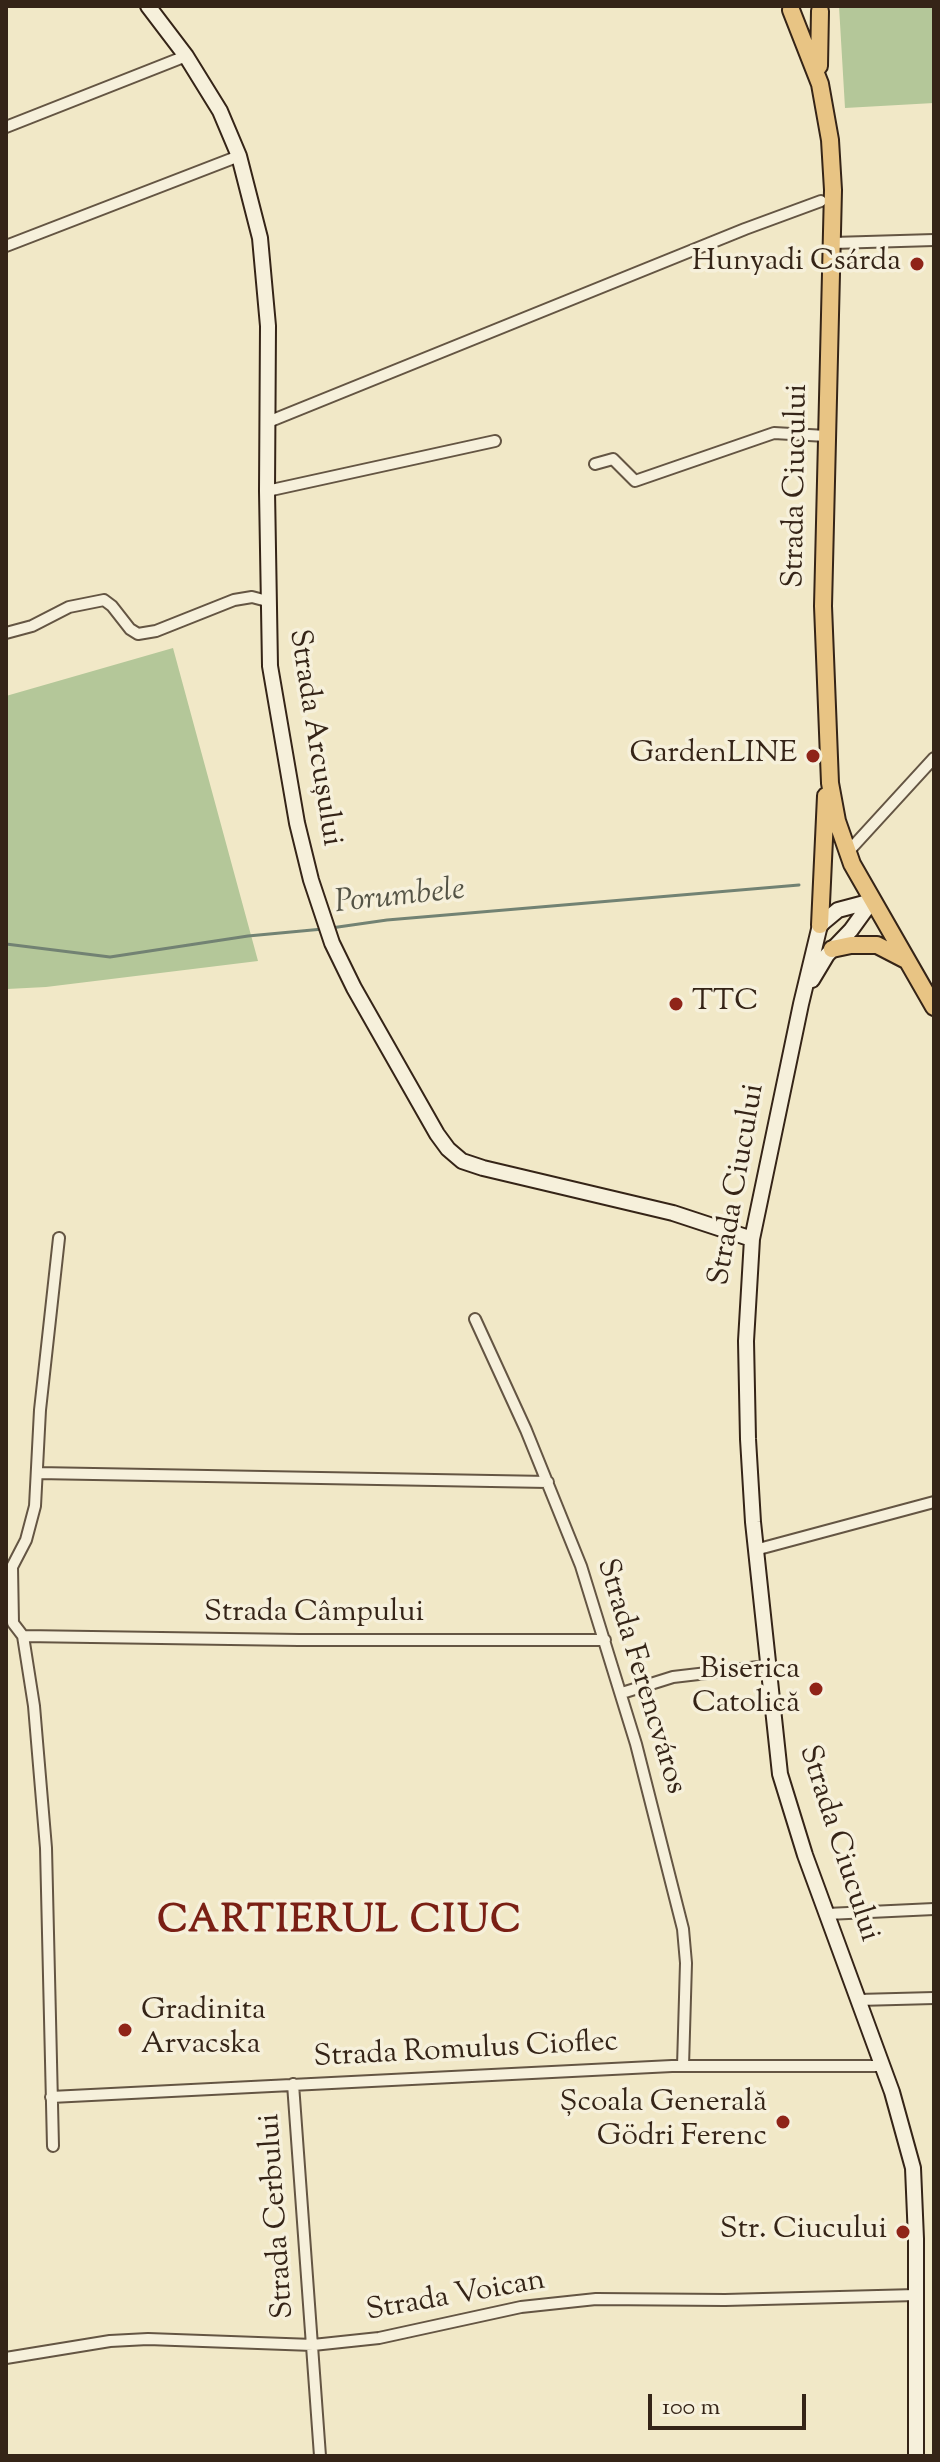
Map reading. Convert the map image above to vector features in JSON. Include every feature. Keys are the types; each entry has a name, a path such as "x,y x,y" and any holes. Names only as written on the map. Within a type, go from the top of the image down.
{"main road":[{"name":"Strada Arcușului","path":"148,6 186,56 220,111 250,193 263,256 268,326 267,601 274,696 297,823 324,922 354,988 437,1134 454,1155 483,1168 673,1213 752,1239"},
{"path":"790,8 796,14 808,17 822,9"},
{"path":"790,8 820,84"},
{"path":"820,84 822,9"},
{"name":"Strada Ciucului","path":"820,84 830,140 827,195 833,243 823,618 830,783"},
{"path":"830,783 847,853 934,1007"},
{"path":"801,1004 820,925 825,800 830,783"},
{"path":"820,925 838,910 872,901"},
{"path":"801,1004 816,970 872,901"},
{"path":"832,949 877,945 907,961"},
{"name":"Strada Ciucului","path":"801,1004 752,1239 746,1341 750,1490 780,1774 805,1855 907,2140 913,2168 916,2456"}],"street":[{"path":"6,127 186,56"},
{"path":"6,246 239,156"},
{"path":"268,422 827,195"},
{"path":"833,243 934,240"},
{"path":"595,464 613,459 635,481 774,433 826,436"},
{"path":"267,491 495,441"},
{"path":"6,633 32,626 69,607 104,600 138,634 156,631 234,600 252,597 267,601"},
{"path":"847,853 934,758"},
{"path":"53,2146 46,1848 34,1706 23,1636 13,1623 12,1567 26,1540 35,1506 40,1410 59,1238"},
{"name":"Strada Ferencváros","path":"475,1319 548,1482 583,1572 622,1693 656,1815 683,1929 686,1963 683,2066"},
{"path":"37,1473 548,1482"},
{"path":"755,1550 934,1502"},
{"name":"Strada Câmpului","path":"23,1636 605,1640"},
{"path":"622,1693 673,1677 767,1666"},
{"path":"827,1914 934,1909"},
{"path":"858,2000 934,1998"},
{"name":"Strada Romulus Cioflec","path":"51,2097 683,2066 882,2066"},
{"name":"Strada Cerbului","path":"293,2084 320,2456"},
{"name":"Strada Voican","path":"6,2358 110,2341 148,2339 313,2345 379,2338 521,2307 596,2299 725,2300 916,2295"}],"green space":[{"path":"839,6 934,6 934,103 845,108"},
{"path":"173,648 258,961 7,989 6,696"}],"waterway":[{"name":"Porumbele","path":"331,928 387,920 799,885"},
{"name":"Porumbele","path":"6,944 110,957 248,936 323,929"}],"place":[{"name":"Hunyadi Csárda","path":"917,264"},
{"name":"GardenLINE","path":"813,756"},
{"name":"TTC","path":"676,1004"},
{"name":"Biserica Catolică","path":"816,1689"},
{"name":"Gradinita Arvacska","path":"125,2030"},
{"name":"Școala Generală Gödri Ferenc","path":"783,2122"},
{"name":"Str. Ciucului","path":"903,2232"}],"district":[{"name":"CARTIERUL CIUC","path":"340,1925"}]}
